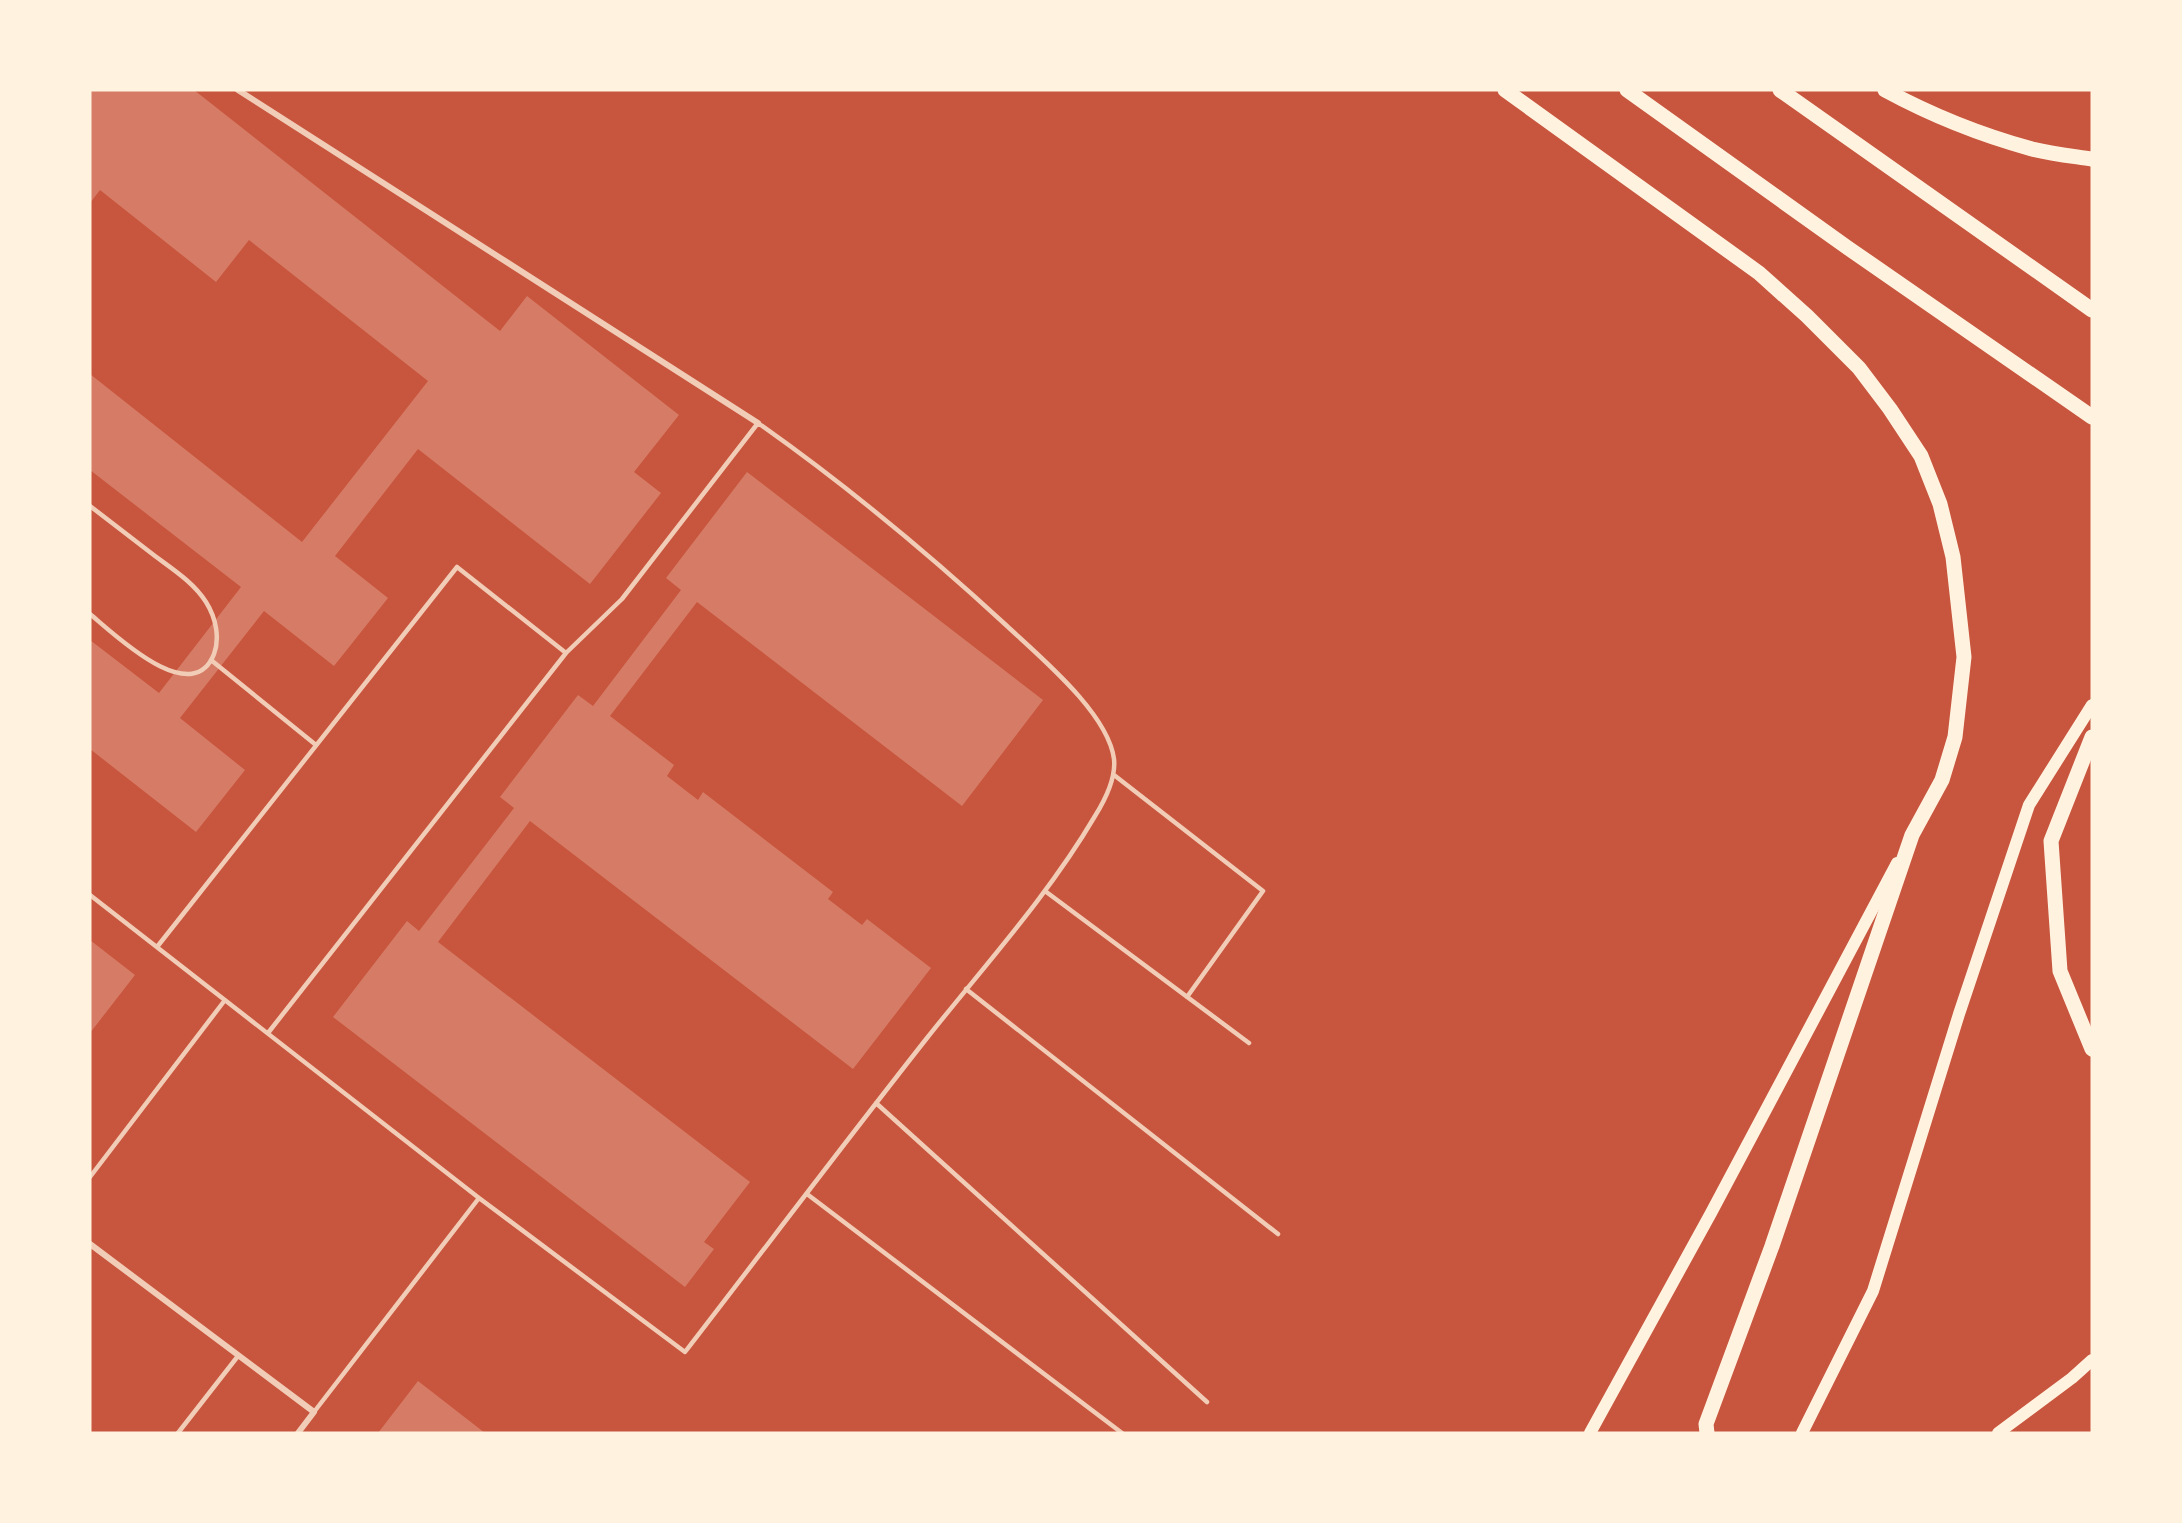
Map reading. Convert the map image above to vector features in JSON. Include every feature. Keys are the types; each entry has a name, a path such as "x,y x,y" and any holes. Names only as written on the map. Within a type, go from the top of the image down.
{"main road":[{"path":"1505,90 1759,273 1807,316 1859,368 1922,456 1940,504 1953,557 1964,657 1955,737 1942,780 1712,1213 1590,1433"},
{"path":"1627,90 1848,248 2092,417"},
{"path":"1779,90 2092,310"},
{"path":"1885,90 1912,105 1996,137 2033,149 2092,159"},
{"path":"1802,1433 1873,1291 1959,1014 2029,805 2092,705"},
{"path":"2092,737 2051,841 2060,971 2092,1049"},
{"path":"1707,1433 1706,1424 1772,1246 1912,836"},
{"path":"1998,1433 2072,1378 2092,1360"}],"street":[{"path":"238,90 758,423"},
{"path":"90,1244 314,1412 298,1433"}],"lane":[{"path":"90,896 479,1198 685,1352 876,1103 1045,891 1096,814 1114,775 1114,756 1106,735 1094,715 1037,655 910,539 846,487 758,423 622,599 566,653 268,1033"},
{"path":"90,506 191,584 206,603 214,620 218,643 211,660 199,672 182,674 164,669 143,656 90,614"},
{"path":"158,947 458,567 566,653"},
{"path":"211,660 316,745"},
{"path":"1114,775 1263,891 1187,997"},
{"path":"1045,891 1249,1044"},
{"path":"966,989 1278,1234"},
{"path":"90,1177 225,1000"},
{"path":"876,1103 1208,1402"},
{"path":"807,1194 1122,1433"},
{"path":"314,1412 479,1198"},
{"path":"178,1433 238,1356"}],"building":[{"path":"91,90 194,90 500,331 527,296 679,415 634,472 661,493 590,584 418,449 335,556 388,598 334,666 264,611 180,718 245,770 196,832 90,749 90,640 159,693 241,587 90,470 90,374 302,542 428,381 249,240 216,282 100,190 90,203"},
{"path":"747,472 1043,700 962,806 697,602 610,716 674,765 667,776 698,800 703,792 833,892 828,899 862,925 867,919 931,968 853,1069 530,821 438,942 750,1182 704,1242 714,1249 685,1287 333,1017 407,921 419,931 514,808 500,797 578,695 593,706 681,590 666,578"},
{"path":"90,940 135,975 90,1033"},
{"path":"418,1381 485,1433 378,1433"}]}
